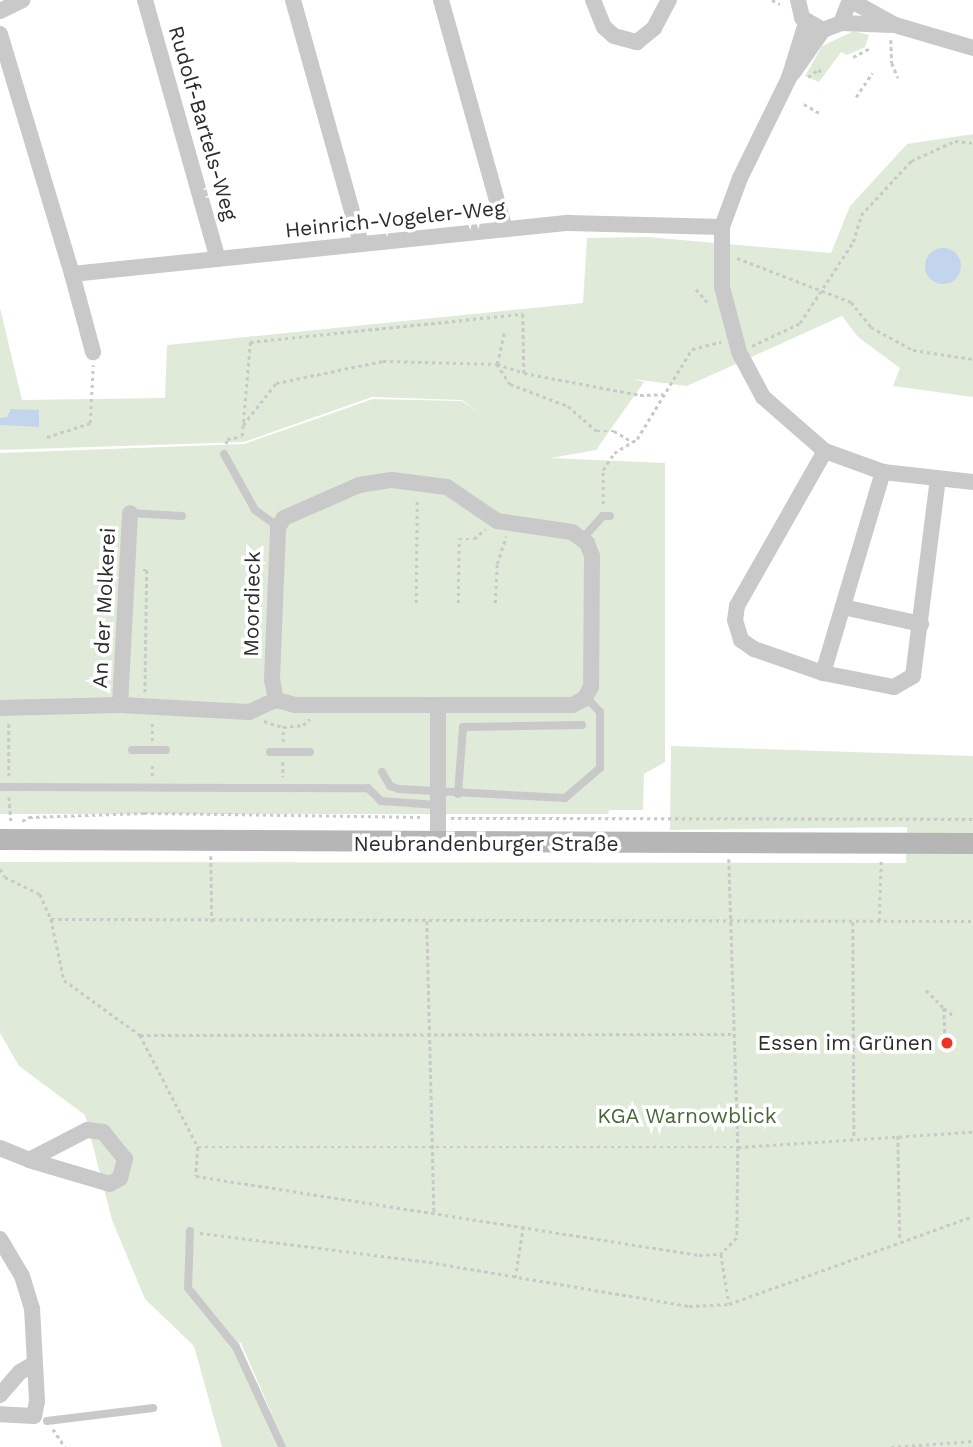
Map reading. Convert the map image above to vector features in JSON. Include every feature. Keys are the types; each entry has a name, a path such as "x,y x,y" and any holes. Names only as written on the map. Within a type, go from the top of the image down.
{"main road":[{"name":"Neubrandenburger Straße","path":"0,839 729,845 973,843"}],"street":[{"path":"0,11 23,0"},
{"name":"Rudolf-Bartels-Weg","path":"145,0 218,259"},
{"path":"293,0 361,244"},
{"path":"441,0 505,229"},
{"path":"593,0 604,27 614,36 637,42 654,28 669,0"},
{"path":"841,23 850,0 893,33"},
{"path":"792,3 806,23 823,30"},
{"path":"797,77 806,23"},
{"path":"973,48 841,23 823,30 735,188 722,228 722,287 737,345 763,397 825,451 883,472 973,482"},
{"path":"0,34 93,352"},
{"name":"Heinrich-Vogeler-Weg","path":"72,274 505,229 606,222 722,228"},
{"path":"825,451 737,606 735,620 741,640 754,649 823,673 894,687 910,681 921,624 939,479"},
{"path":"823,673 883,472"},
{"name":"Moordieck","path":"276,700 272,679 278,527 284,518 359,485 392,480 447,487 509,526 567,531 583,538"},
{"name":"An der Molkerei","path":"120,702 130,513"},
{"path":"276,700 310,705 572,705 586,696 586,626 592,556 583,538"},
{"path":"843,607 921,624"},
{"name":"An der Molkerei","path":"4,707 120,702 250,712 276,700"},
{"path":"438,705 438,843"},
{"path":"0,1148 29,1160 110,1184 120,1178 125,1158 103,1132 87,1130 29,1160"},
{"path":"0,1239 22,1276 32,1308 34,1416 0,1414"},
{"path":"0,1395 34,1364"}],"lane":[{"path":"224,454 255,510 278,527"},
{"path":"130,513 182,516"},
{"path":"583,538 607,516"},
{"path":"4,787 368,788 381,801 437,804 458,794 565,798 600,768 600,712 586,696"},
{"path":"458,794 463,727 582,725"},
{"path":"132,750 166,750"},
{"path":"270,752 310,752"},
{"path":"382,772 390,786 437,804"},
{"path":"190,1231 188,1288 236,1347 282,1447"},
{"path":"47,1421 153,1408"}],"path":[{"path":"772,0 792,3"},
{"path":"893,33 892,63 898,78"},
{"path":"853,57 870,48"},
{"path":"797,77 824,72"},
{"path":"856,97 872,72"},
{"path":"804,104 821,114"},
{"path":"607,516 603,470 614,453 632,442 653,417 663,394 692,349 737,345 800,323 824,291 853,242 861,215 911,161 955,141 973,143"},
{"path":"731,256 858,306 884,337 913,350 973,359"},
{"path":"696,289 717,308"},
{"path":"224,454 227,439 242,436 250,342 523,314 524,373"},
{"path":"504,333 497,364 510,384 568,406 597,431 614,431 632,442"},
{"path":"47,436 90,423 93,352"},
{"path":"243,425 276,383 383,362 497,364 524,373 640,395 663,394"},
{"path":"416,603 418,494"},
{"path":"458,603 459,538 474,540 492,517"},
{"path":"495,603 497,564 509,526"},
{"path":"120,702 145,699 147,570 127,569"},
{"path":"250,712 270,725 303,725 310,718 310,705"},
{"path":"4,707 4,787 9,820 15,826 29,817 437,804 973,819"},
{"path":"211,842 212,922"},
{"path":"879,922 882,844"},
{"path":"0,869 5,877 40,894 51,919 64,980 140,1035 198,1147 195,1176 699,1255 721,1254 737,1238 738,1147 727,920 729,845"},
{"path":"51,919 212,922 973,921"},
{"path":"427,921 434,1213"},
{"path":"853,922 854,1140"},
{"path":"926,990 953,1015"},
{"path":"944,1008 945,1036"},
{"path":"140,1035 731,1034"},
{"path":"198,1147 738,1147 973,1132"},
{"path":"898,1136 901,1239"},
{"path":"190,1231 429,1262 690,1306 729,1304 901,1239 973,1216"},
{"path":"515,1278 523,1227"},
{"path":"721,1254 729,1304"},
{"path":"47,1421 65,1447"},
{"path":"891,1447 973,1441"}],"green space":[{"path":"854,31 869,35 865,47 847,55 841,52 819,82 805,76 822,46"},
{"path":"973,134 973,397 893,386 900,368 858,337 842,316 687,386 633,379 644,382 596,450 551,458 665,463 665,762 644,774 643,810 609,810 608,814 0,814 0,453 244,444 373,399 462,401 481,414 462,400 372,397 244,442 0,450 0,308 22,400 165,398 167,345 583,303 587,238 648,237 831,253 850,206 907,144"},
{"name":"KGA Warnowblick","path":"671,746 973,756 973,1447 286,1447 241,1343 232,1344 277,1447 222,1447 194,1346 145,1299 112,1220 85,1115 19,1066 0,1033 0,862 906,863 907,827 670,830"}],"water":[{"path":"943,248 956,253 961,266 956,279 943,284 930,279 925,266 930,253"},
{"path":"11,409 39,410 39,427 0,425 0,418 7,417"}],"place":[{"name":"Essen im Grünen","path":"947,1043"}]}
